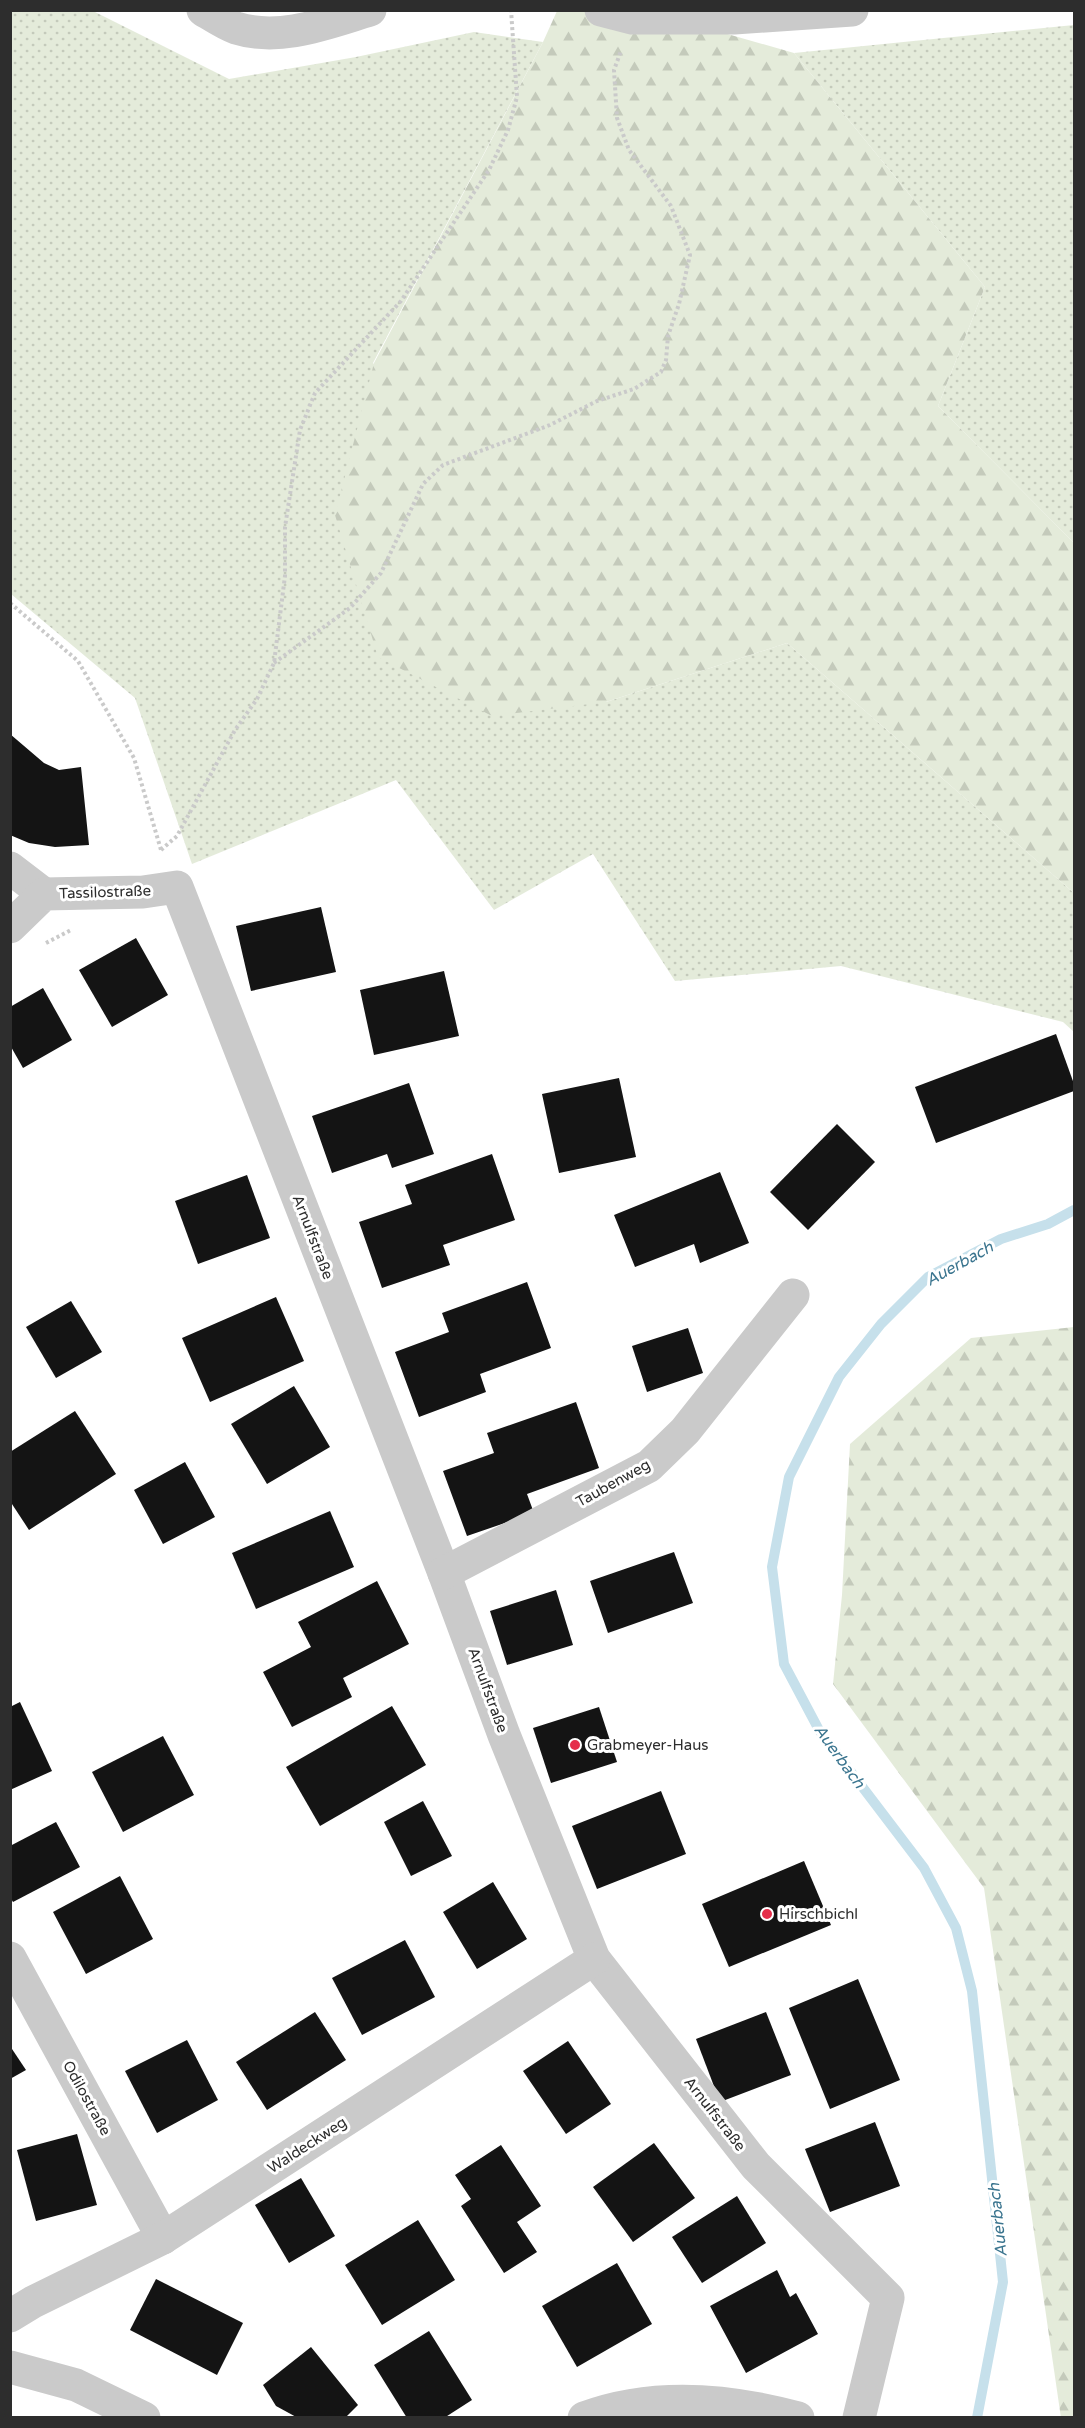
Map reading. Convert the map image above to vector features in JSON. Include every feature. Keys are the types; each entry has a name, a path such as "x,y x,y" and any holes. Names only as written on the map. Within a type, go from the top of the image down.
{"street":[{"path":"202,10 235,28 264,33 309,28 370,10"},
{"path":"617,14 734,18 852,10"},
{"path":"10,868 44,894"},
{"name":"Tassilostraße","path":"10,927 44,894 143,892 177,887"},
{"name":"Arnulfstraße","path":"177,887 444,1573 504,1735 594,1959 756,2166 888,2298 859,2418"},
{"path":"10,896 44,894"},
{"name":"Taubenweg","path":"444,1573 649,1466 685,1431 793,1295"},
{"name":"Odilostraße","path":"10,1958 163,2238"},
{"name":"Waldeckweg","path":"10,2316 33,2302 163,2238 594,1959"},
{"path":"10,2367 76,2385 144,2418"},
{"path":"584,2418 609,2409 656,2401 718,2402 798,2418"}],"path":[{"path":"161,850 177,836 235,730 257,699 274,663 285,576 285,527 300,430 315,393 401,301 489,170 508,130 518,97 511,10"},
{"path":"274,663 350,608 381,573 423,484 443,465 550,425 597,401 634,389 661,372 666,360 668,336 680,304 690,255 671,206 629,150 617,118 614,70 617,14"},
{"path":"10,603 78,661 134,758 161,850 177,887"}],"green space":[{"path":"10,11 93,11 229,79 356,57 474,32 543,42 373,363 606,702 787,643 1074,893 1074,1032 1063,1022 841,966 675,981 593,854 494,910 396,780 192,864 135,698 11,594"},
{"path":"557,11 700,11 710,29 794,53 985,287 938,406 1074,543 1074,893 787,643 606,702 492,716 378,657 335,515 374,363 543,42"},
{"path":"1074,25 1074,543 938,406 985,287 794,53"},
{"path":"1074,1327 1074,2417 1061,2418 984,1888 833,1684 842,1595 850,1444 971,1338"}],"building":[{"path":"10,734 44,763 59,770 81,767 89,845 55,847 29,843 10,835"},
{"path":"321,907 336,972 251,991 236,926"},
{"path":"136,938 168,995 112,1027 79,970"},
{"path":"444,971 459,1036 374,1055 360,990"},
{"path":"43,988 72,1040 23,1068 10,1045 10,1007"},
{"path":"1056,1034 1074,1084 1074,1091 936,1143 915,1087"},
{"path":"619,1078 636,1157 559,1173 542,1094"},
{"path":"409,1083 434,1154 392,1168 387,1154 332,1173 312,1116"},
{"path":"837,1124 875,1162 808,1230 770,1192"},
{"path":"492,1154 515,1220 443,1245 450,1265 382,1288 359,1222 412,1204 405,1185"},
{"path":"720,1172 749,1243 700,1263 694,1244 635,1267 614,1215"},
{"path":"247,1175 270,1238 198,1264 175,1201"},
{"path":"527,1282 551,1348 480,1374 486,1392 419,1417 395,1352 449,1332 442,1313"},
{"path":"276,1297 304,1361 210,1402 182,1338"},
{"path":"71,1301 102,1352 56,1378 26,1327"},
{"path":"688,1328 703,1373 647,1392 632,1346"},
{"path":"294,1386 330,1447 267,1484 231,1424"},
{"path":"576,1402 599,1468 527,1494 534,1513 467,1536 443,1471 494,1453 487,1433"},
{"path":"75,1411 116,1474 29,1530 10,1501 10,1452"},
{"path":"185,1462 215,1517 163,1544 134,1490"},
{"path":"330,1511 354,1567 256,1609 232,1553"},
{"path":"674,1552 693,1603 608,1633 590,1581"},
{"path":"377,1581 409,1644 343,1678 352,1697 292,1727 263,1672 311,1647 298,1622"},
{"path":"556,1590 573,1645 507,1665 490,1611"},
{"path":"20,1702 52,1771 10,1790 10,1707"},
{"path":"392,1706 426,1765 320,1826 286,1767"},
{"name":"Grabmeyer-Haus","path":"599,1707 617,1762 551,1783 533,1728"},
{"path":"163,1736 194,1795 123,1832 92,1772"},
{"path":"661,1791 686,1854 597,1889 572,1826"},
{"path":"423,1801 452,1856 411,1876 384,1822"},
{"path":"56,1822 80,1867 13,1902 10,1897 10,1846"},
{"name":"Hirschbichl","path":"804,1861 831,1925 729,1967 702,1904"},
{"path":"120,1876 153,1939 86,1974 53,1912"},
{"path":"493,1882 527,1939 477,1969 443,1912"},
{"path":"405,1940 435,1997 362,2035 332,1978"},
{"path":"858,1979 900,2080 830,2109 789,2008"},
{"path":"315,2012 346,2060 267,2110 236,2062"},
{"path":"766,2012 791,2075 720,2102 696,2039"},
{"path":"187,2040 218,2100 157,2133 125,2071"},
{"path":"568,2041 611,2104 566,2134 523,2071"},
{"path":"10,2046 26,2070 10,2079"},
{"path":"875,2122 900,2186 830,2212 805,2149"},
{"path":"77,2134 97,2205 36,2221 17,2150"},
{"path":"654,2143 695,2198 633,2242 593,2187"},
{"path":"501,2145 541,2206 517,2222 537,2252 504,2273 461,2206 471,2199 455,2175"},
{"path":"301,2178 335,2236 289,2263 255,2205"},
{"path":"737,2196 766,2243 702,2283 672,2237"},
{"path":"418,2220 455,2280 382,2325 345,2265"},
{"path":"617,2263 652,2324 577,2367 542,2306"},
{"path":"777,2270 790,2297 796,2293 818,2334 746,2373 710,2306"},
{"path":"156,2279 243,2323 217,2375 130,2330"},
{"path":"429,2331 472,2400 444,2418 407,2418 374,2365"},
{"path":"311,2347 358,2405 345,2418 298,2418 276,2406 263,2385"}],"waterway":[{"name":"Auerbach","path":"977,2418 1003,2282 972,1991 956,1928 924,1868 819,1730 784,1664 772,1567 789,1477 839,1377 881,1324 928,1277 1001,1239 1048,1224 1074,1210"}],"place":[{"name":"Grabmeyer-Haus","path":"575,1745"},
{"name":"Hirschbichl","path":"767,1914"}]}
